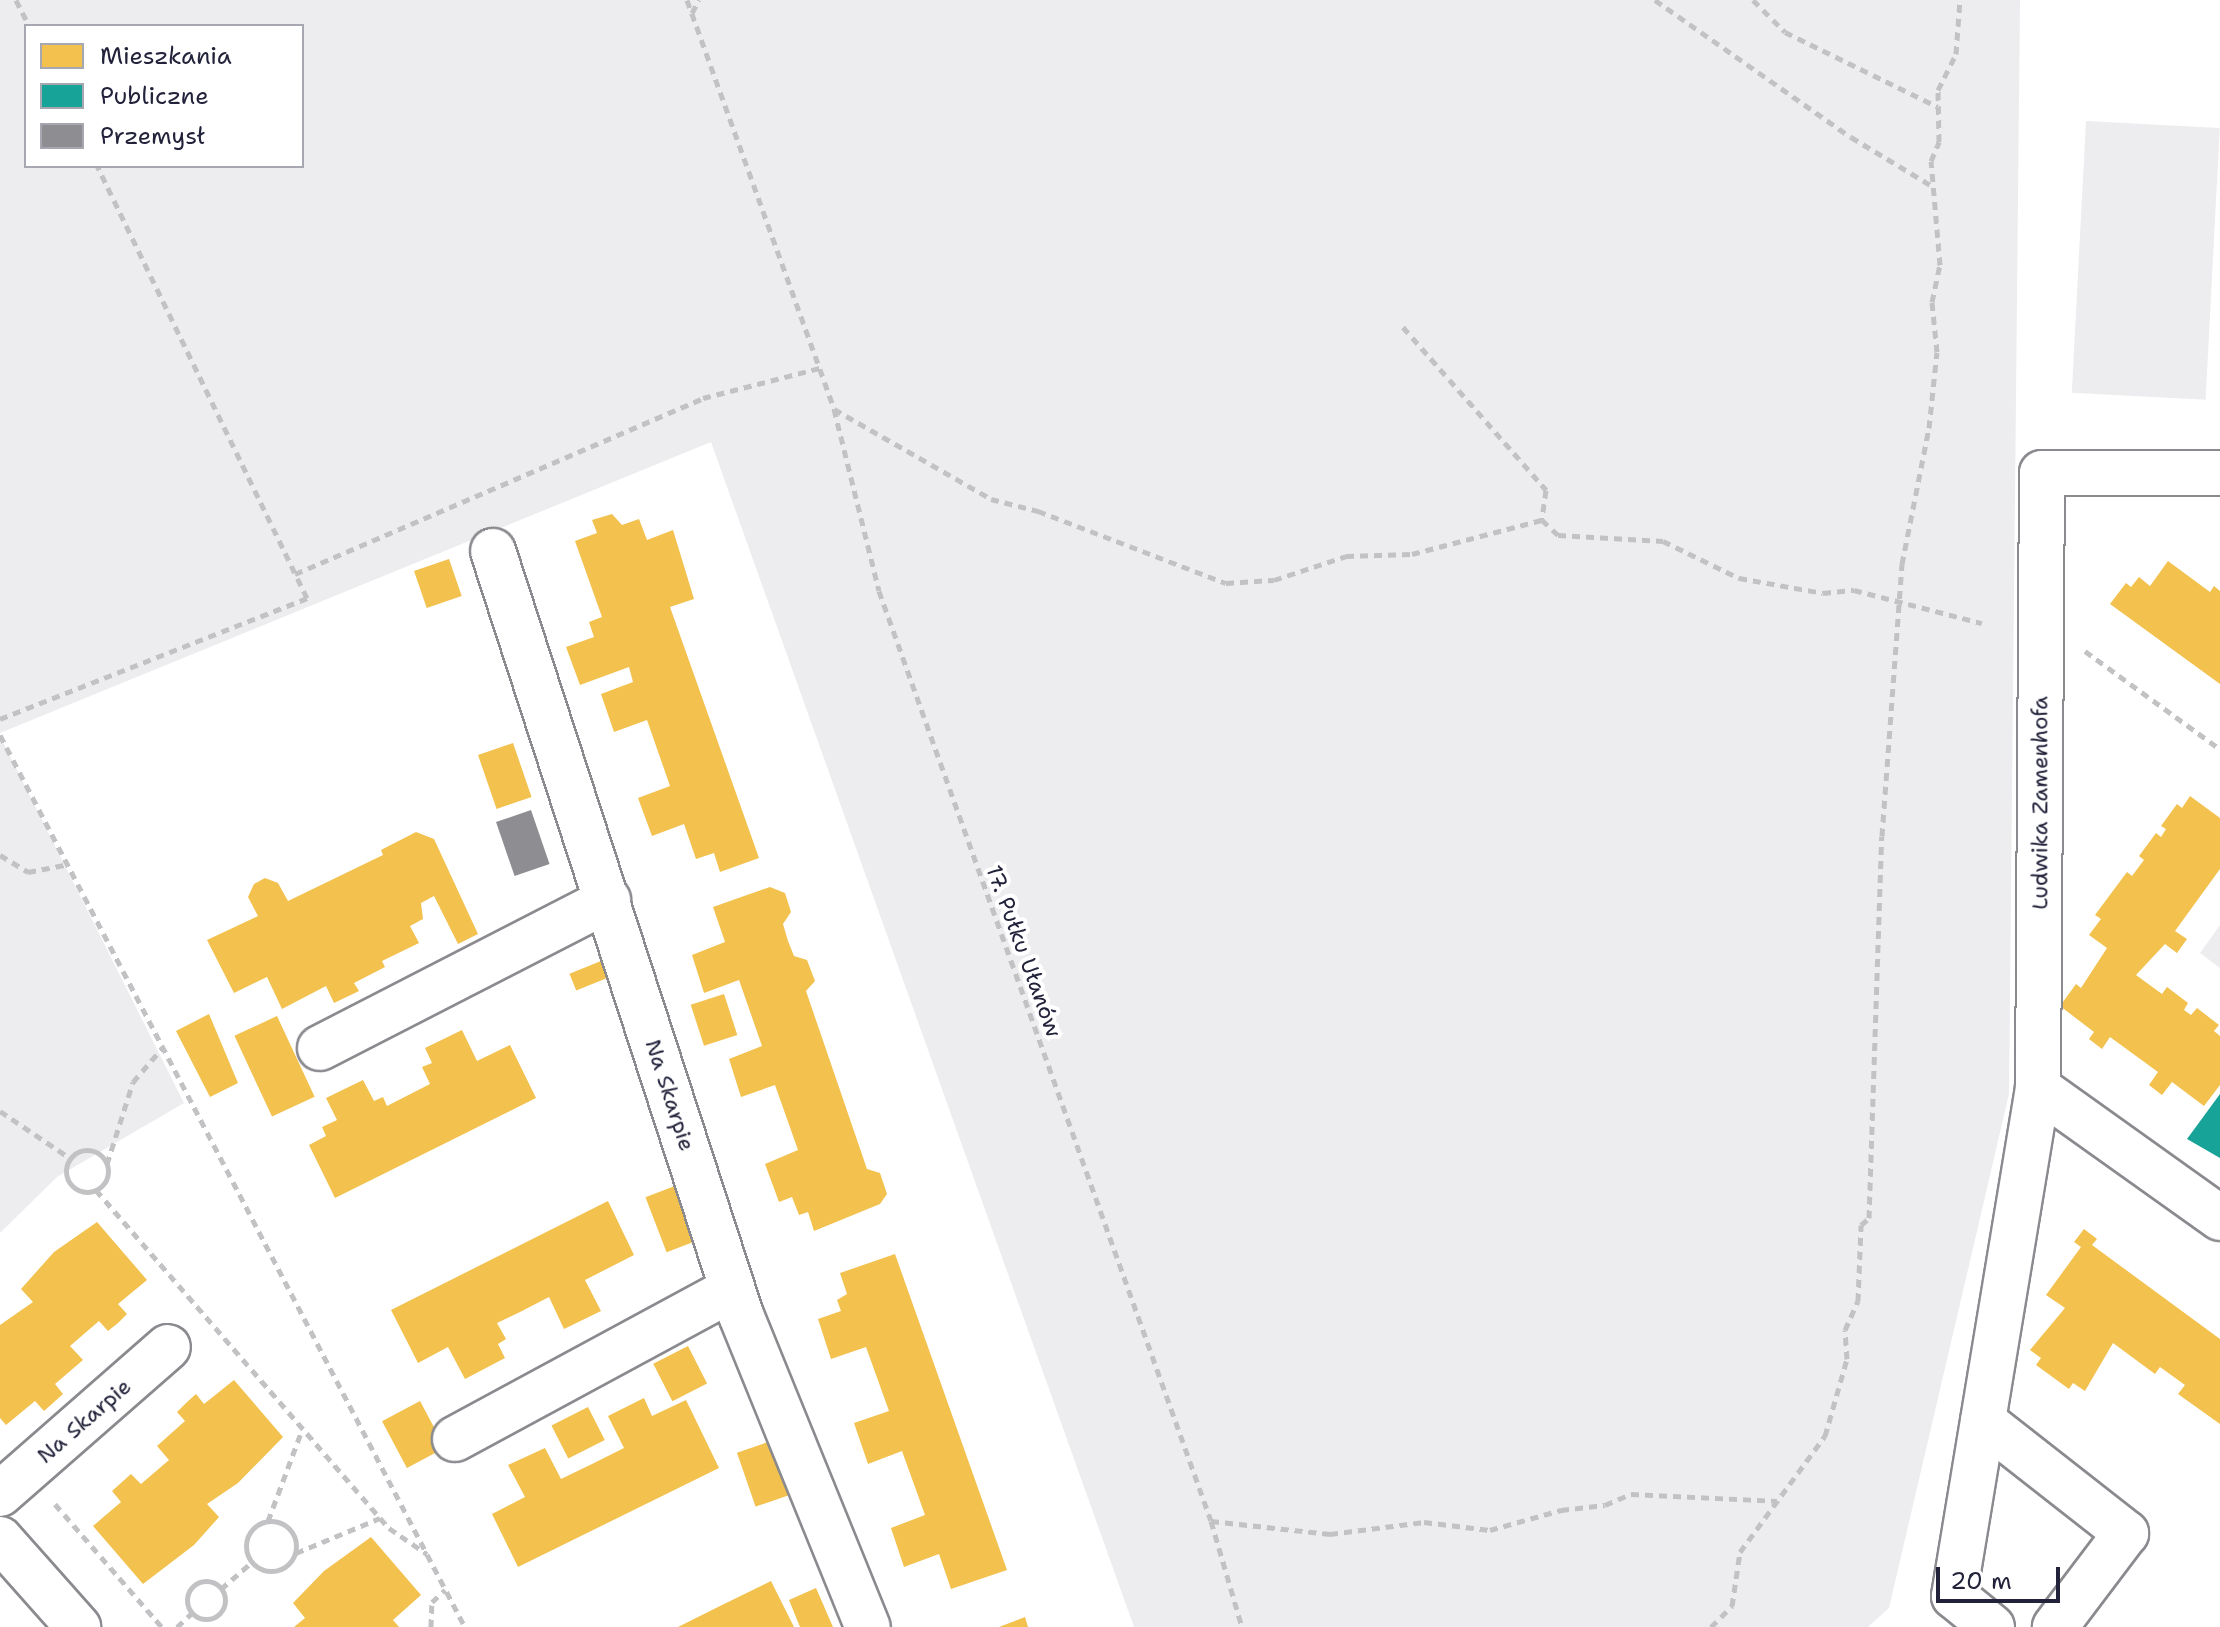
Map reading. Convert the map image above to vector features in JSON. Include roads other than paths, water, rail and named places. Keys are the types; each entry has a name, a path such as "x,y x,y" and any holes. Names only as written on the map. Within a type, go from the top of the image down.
{"street":[{"name":"Ludwika Zamenhofa","path":"2038,1088 2042,473 2220,473"},
{"name":"Na Skarpie","path":"493,551 732,1289 868,1627"},
{"path":"320,1048 608,900"},
{"path":"1992,1627 1954,1596 2038,1088 2220,1218"},
{"path":"455,1439 732,1289"},
{"name":"Na Skarpie","path":"0,1494 168,1347"},
{"path":"1983,1421 2126,1533 2055,1627"},
{"path":"0,1539 78,1627"}]}
